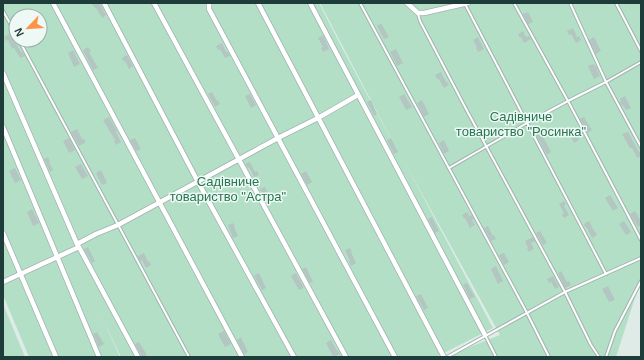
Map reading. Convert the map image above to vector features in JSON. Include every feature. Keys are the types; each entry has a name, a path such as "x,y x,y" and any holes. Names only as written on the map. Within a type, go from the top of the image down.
{"street":[{"path":"53,3 242,357"},
{"path":"104,3 198,182 294,357"},
{"path":"154,3 346,357"},
{"path":"209,3 208,9 396,357"},
{"path":"258,3 445,357"},
{"path":"310,3 485,335"},
{"path":"408,3 418,13 466,3"},
{"path":"3,73 77,244 160,203 358,95"},
{"path":"3,127 100,357"},
{"path":"3,233 56,357"},
{"path":"3,282 79,247 138,357"}],"lane":[{"path":"360,3 549,357"},
{"path":"466,3 606,274"},
{"path":"514,3 568,101 641,240"},
{"path":"570,3 606,82 641,147"},
{"path":"616,3 641,51"},
{"path":"418,13 420,21 464,106 565,292 591,345 599,357"},
{"path":"23,48 189,357"},
{"path":"449,168 527,123 641,62"},
{"path":"445,357 527,314 565,292 641,258"},
{"path":"606,357 615,331 641,281"},
{"path":"485,335 496,357"}],"green space":[{"path":"3,3 319,3 400,156 320,3 641,3 641,279 616,357 445,357 500,335 404,161 493,328 436,357 121,357 101,316 120,357 29,357 3,295"},
{"path":"3,304 25,357 3,357"}],"building":[{"path":"99,3 106,15 102,18 92,4"},
{"path":"528,12 533,22 528,24 523,14"},
{"path":"381,23 389,37 384,39 377,26"},
{"path":"573,28 577,37 579,36 581,40 576,43 571,34 569,35 567,31"},
{"path":"523,31 526,37 529,36 531,39 524,43 518,34"},
{"path":"8,35 8,40 6,41 4,37"},
{"path":"323,35 329,49 323,52 321,48 323,47 318,38"},
{"path":"478,37 484,49 478,52 473,40"},
{"path":"594,37 601,51 596,54 589,40"},
{"path":"222,43 226,52 228,52 230,56 225,58 220,49 218,50 216,46"},
{"path":"88,47 91,51 89,52 98,68 93,70 83,50"},
{"path":"14,48 19,48 25,56 20,58"},
{"path":"396,49 403,63 397,66 390,52"},
{"path":"73,50 80,64 74,67 68,53"},
{"path":"127,55 133,66 129,69 122,58"},
{"path":"593,64 596,66 600,76 594,79 588,66"},
{"path":"441,72 449,85 444,88 435,75"},
{"path":"212,92 220,104 215,107 208,94"},
{"path":"250,94 256,105 251,108 245,96"},
{"path":"404,94 412,107 406,110 399,97"},
{"path":"625,96 631,108 626,110 619,102 621,101 620,99"},
{"path":"371,100 377,114 374,116 367,102"},
{"path":"422,100 429,114 424,117 417,103"},
{"path":"109,117 121,142 116,145 115,140 103,120"},
{"path":"584,117 592,130 588,133 580,119"},
{"path":"77,129 82,139 86,142 79,146 71,132"},
{"path":"539,129 551,152 547,155 534,131"},
{"path":"574,129 579,140 574,143 569,132"},
{"path":"628,132 639,152 641,151 641,156 637,158 622,134"},
{"path":"69,138 75,150 69,153 63,141"},
{"path":"135,138 141,149 136,151 130,140"},
{"path":"391,138 398,152 394,154 387,140"},
{"path":"444,140 449,151 444,154 439,143"},
{"path":"48,157 53,170 50,172 44,159"},
{"path":"250,162 255,172 257,171 259,175 254,177 249,167 248,168 245,164"},
{"path":"81,164 88,176 82,179 75,167"},
{"path":"15,168 21,180 15,183 9,171"},
{"path":"101,170 107,183 102,185 96,173"},
{"path":"306,171 312,182 307,185 301,174"},
{"path":"265,187 272,201 267,204 260,189"},
{"path":"610,195 618,208 613,211 605,198"},
{"path":"564,201 566,205 564,206 569,215 564,218 562,214 564,213 559,204"},
{"path":"32,209 39,223 33,226 27,212"},
{"path":"635,211 641,221 641,225 638,227 630,214"},
{"path":"467,212 469,216 471,215 474,219 472,220 475,225 470,228 462,215"},
{"path":"432,217 439,231 435,233 428,219"},
{"path":"589,221 597,235 592,238 584,224"},
{"path":"624,221 631,232 626,235 619,224"},
{"path":"233,223 238,236 233,238 228,225"},
{"path":"488,226 496,239 491,241 484,228"},
{"path":"540,231 547,243 543,245 536,233"},
{"path":"533,237 535,241 531,243 534,249 529,252 525,241"},
{"path":"88,247 95,261 92,263 84,249"},
{"path":"350,248 356,263 351,266 345,250"},
{"path":"144,253 151,265 146,268 142,260 140,261 138,257"},
{"path":"504,253 509,262 504,265 499,255"},
{"path":"496,266 503,281 498,284 491,269"},
{"path":"306,267 313,282 310,283 302,269"},
{"path":"561,271 567,282 569,281 571,285 565,288 558,273"},
{"path":"259,273 266,288 262,290 254,276"},
{"path":"296,273 304,288 299,290 291,276"},
{"path":"553,276 559,287 555,289 551,282 549,283 547,279"},
{"path":"467,283 475,297 470,299 463,285"},
{"path":"608,286 615,300 609,302 602,289"},
{"path":"421,294 428,308 424,310 416,296"},
{"path":"224,331 231,344 225,347 218,334"},
{"path":"97,332 104,344 99,347 93,334"},
{"path":"241,337 248,352 244,354 237,340"},
{"path":"331,340 340,354 334,357 326,343"},
{"path":"139,342 147,355 144,357 142,357 135,344"}],"park label":[{"name":"Садівниче товариство \"Росинка\"","path":"521,124"},
{"name":"Садівниче товариство \"Астра\"","path":"228,188"}]}
